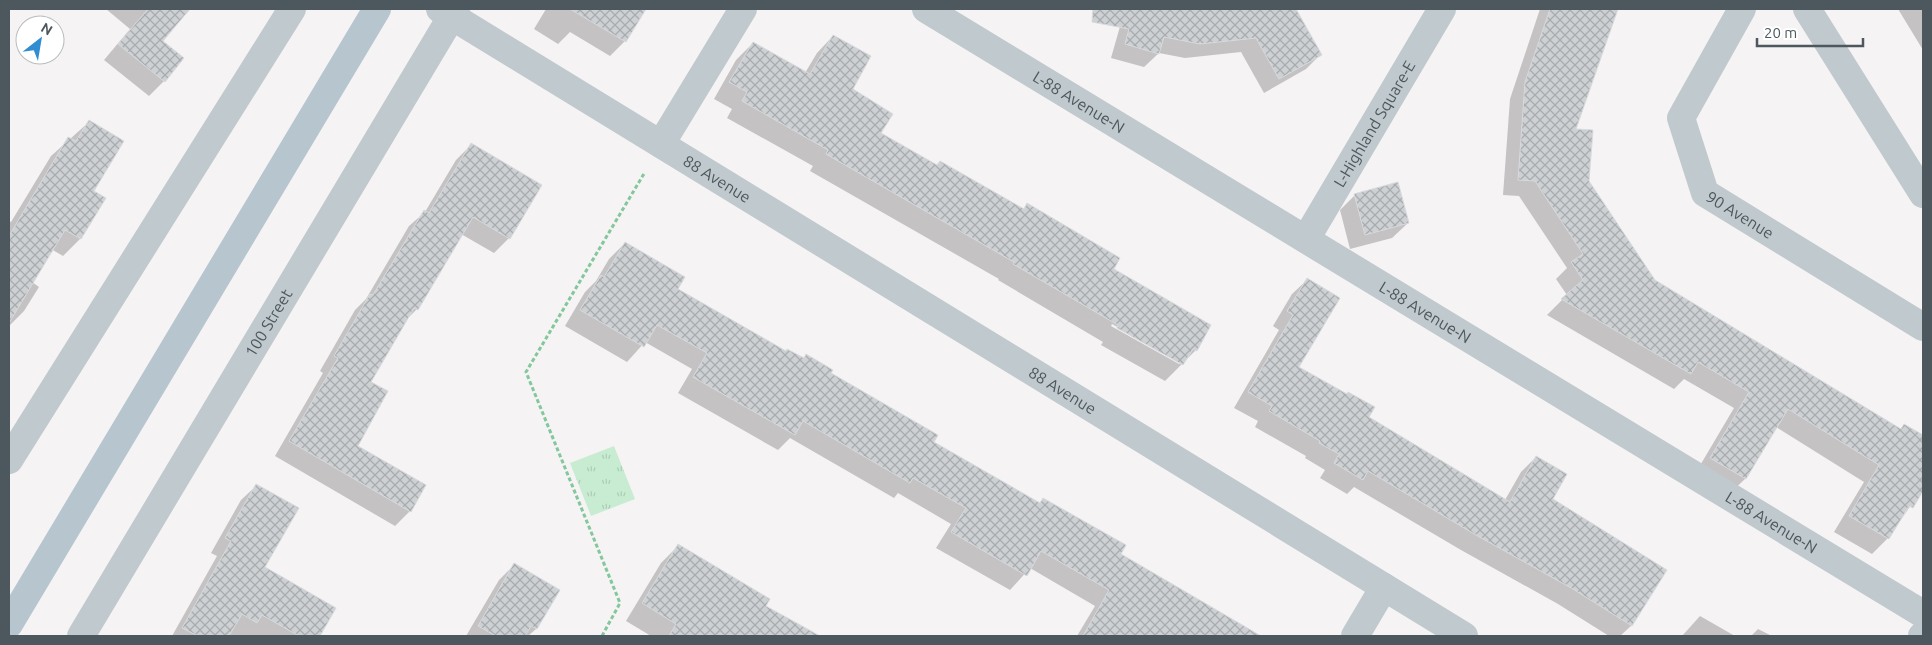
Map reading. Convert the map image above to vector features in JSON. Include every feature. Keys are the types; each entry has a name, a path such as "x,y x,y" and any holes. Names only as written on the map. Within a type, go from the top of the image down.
{"main road":[{"path":"9,624 377,9"}],"street":[{"path":"9,460 292,9"},
{"path":"661,144 743,9"},
{"name":"L-88 Avenue-N","path":"926,9 1923,614"},
{"name":"L-Highland Square-E","path":"1306,239 1442,9"},
{"name":"90 Avenue","path":"1742,9 1681,118 1705,193 1923,327"},
{"path":"1807,9 1923,194"},
{"name":"88 Avenue","path":"449,11 661,144 1464,636"},
{"name":"100 Street","path":"81,636 449,11"},
{"path":"1355,636 1384,587"}],"path":[{"path":"602,636 620,603 526,372 661,144"}],"green space":[{"path":"614,446 635,499 591,516 570,463"}],"building":[{"path":"148,9 190,9 163,41 184,58 165,82 118,44"},
{"path":"570,9 646,9 626,42"},
{"path":"1093,9 1296,9 1322,55 1279,79 1256,38 1200,44 1164,37 1159,54 1125,44 1129,29 1092,22"},
{"path":"1550,9 1618,9 1576,129 1593,130 1589,181 1655,280 1901,429 1904,424 1923,435 1923,491 1913,508 1909,506 1889,539 1849,516 1879,465 1788,409 1746,479 1710,458 1749,392 1698,362 1691,374 1561,299 1583,280 1571,262 1583,254 1535,181 1518,180 1525,82"},
{"path":"833,35 871,56 853,89 893,114 881,133 937,165 940,161 1024,209 1027,203 1120,258 1114,269 1211,325 1197,351 1193,349 1183,365 1117,328 1118,325 1013,264 1014,262 826,154 828,150 742,101 747,92 729,82 753,42 810,74"},
{"path":"89,120 124,141 94,191 106,198 81,239 65,230 9,323 9,236 68,137 76,141"},
{"path":"471,143 542,185 510,239 473,217 418,310 414,308 371,382 388,391 358,446 426,485 411,512 289,441 338,358 334,356 370,294 373,295 424,210 429,213"},
{"path":"1398,182 1409,223 1365,235 1354,194"},
{"path":"625,242 685,277 678,289 786,351 787,349 804,358 806,354 833,370 831,373 938,435 934,442 1040,503 1043,498 1126,545 1121,554 1261,636 1083,636 1109,590 1041,551 1027,576 951,532 966,508 913,478 910,483 803,421 795,435 693,377 707,353 657,325 644,347 580,310 601,275 604,277"},
{"path":"1307,278 1340,298 1299,367 1347,394 1348,392 1375,407 1369,417 1510,502 1536,456 1567,474 1553,499 1667,570 1632,626 1573,589 1476,535 1368,471 1363,480 1334,463 1339,454 1269,411 1272,406 1248,392 1293,315 1287,311"},
{"path":"256,484 299,508 265,567 336,608 320,636 299,636 262,615 257,623 242,614 229,636 198,636 182,628 231,541 225,538"},
{"path":"678,544 770,599 766,606 820,636 669,636 676,624 642,603"},
{"path":"514,563 560,590 537,629 531,626 525,636 496,636 478,626"}]}
